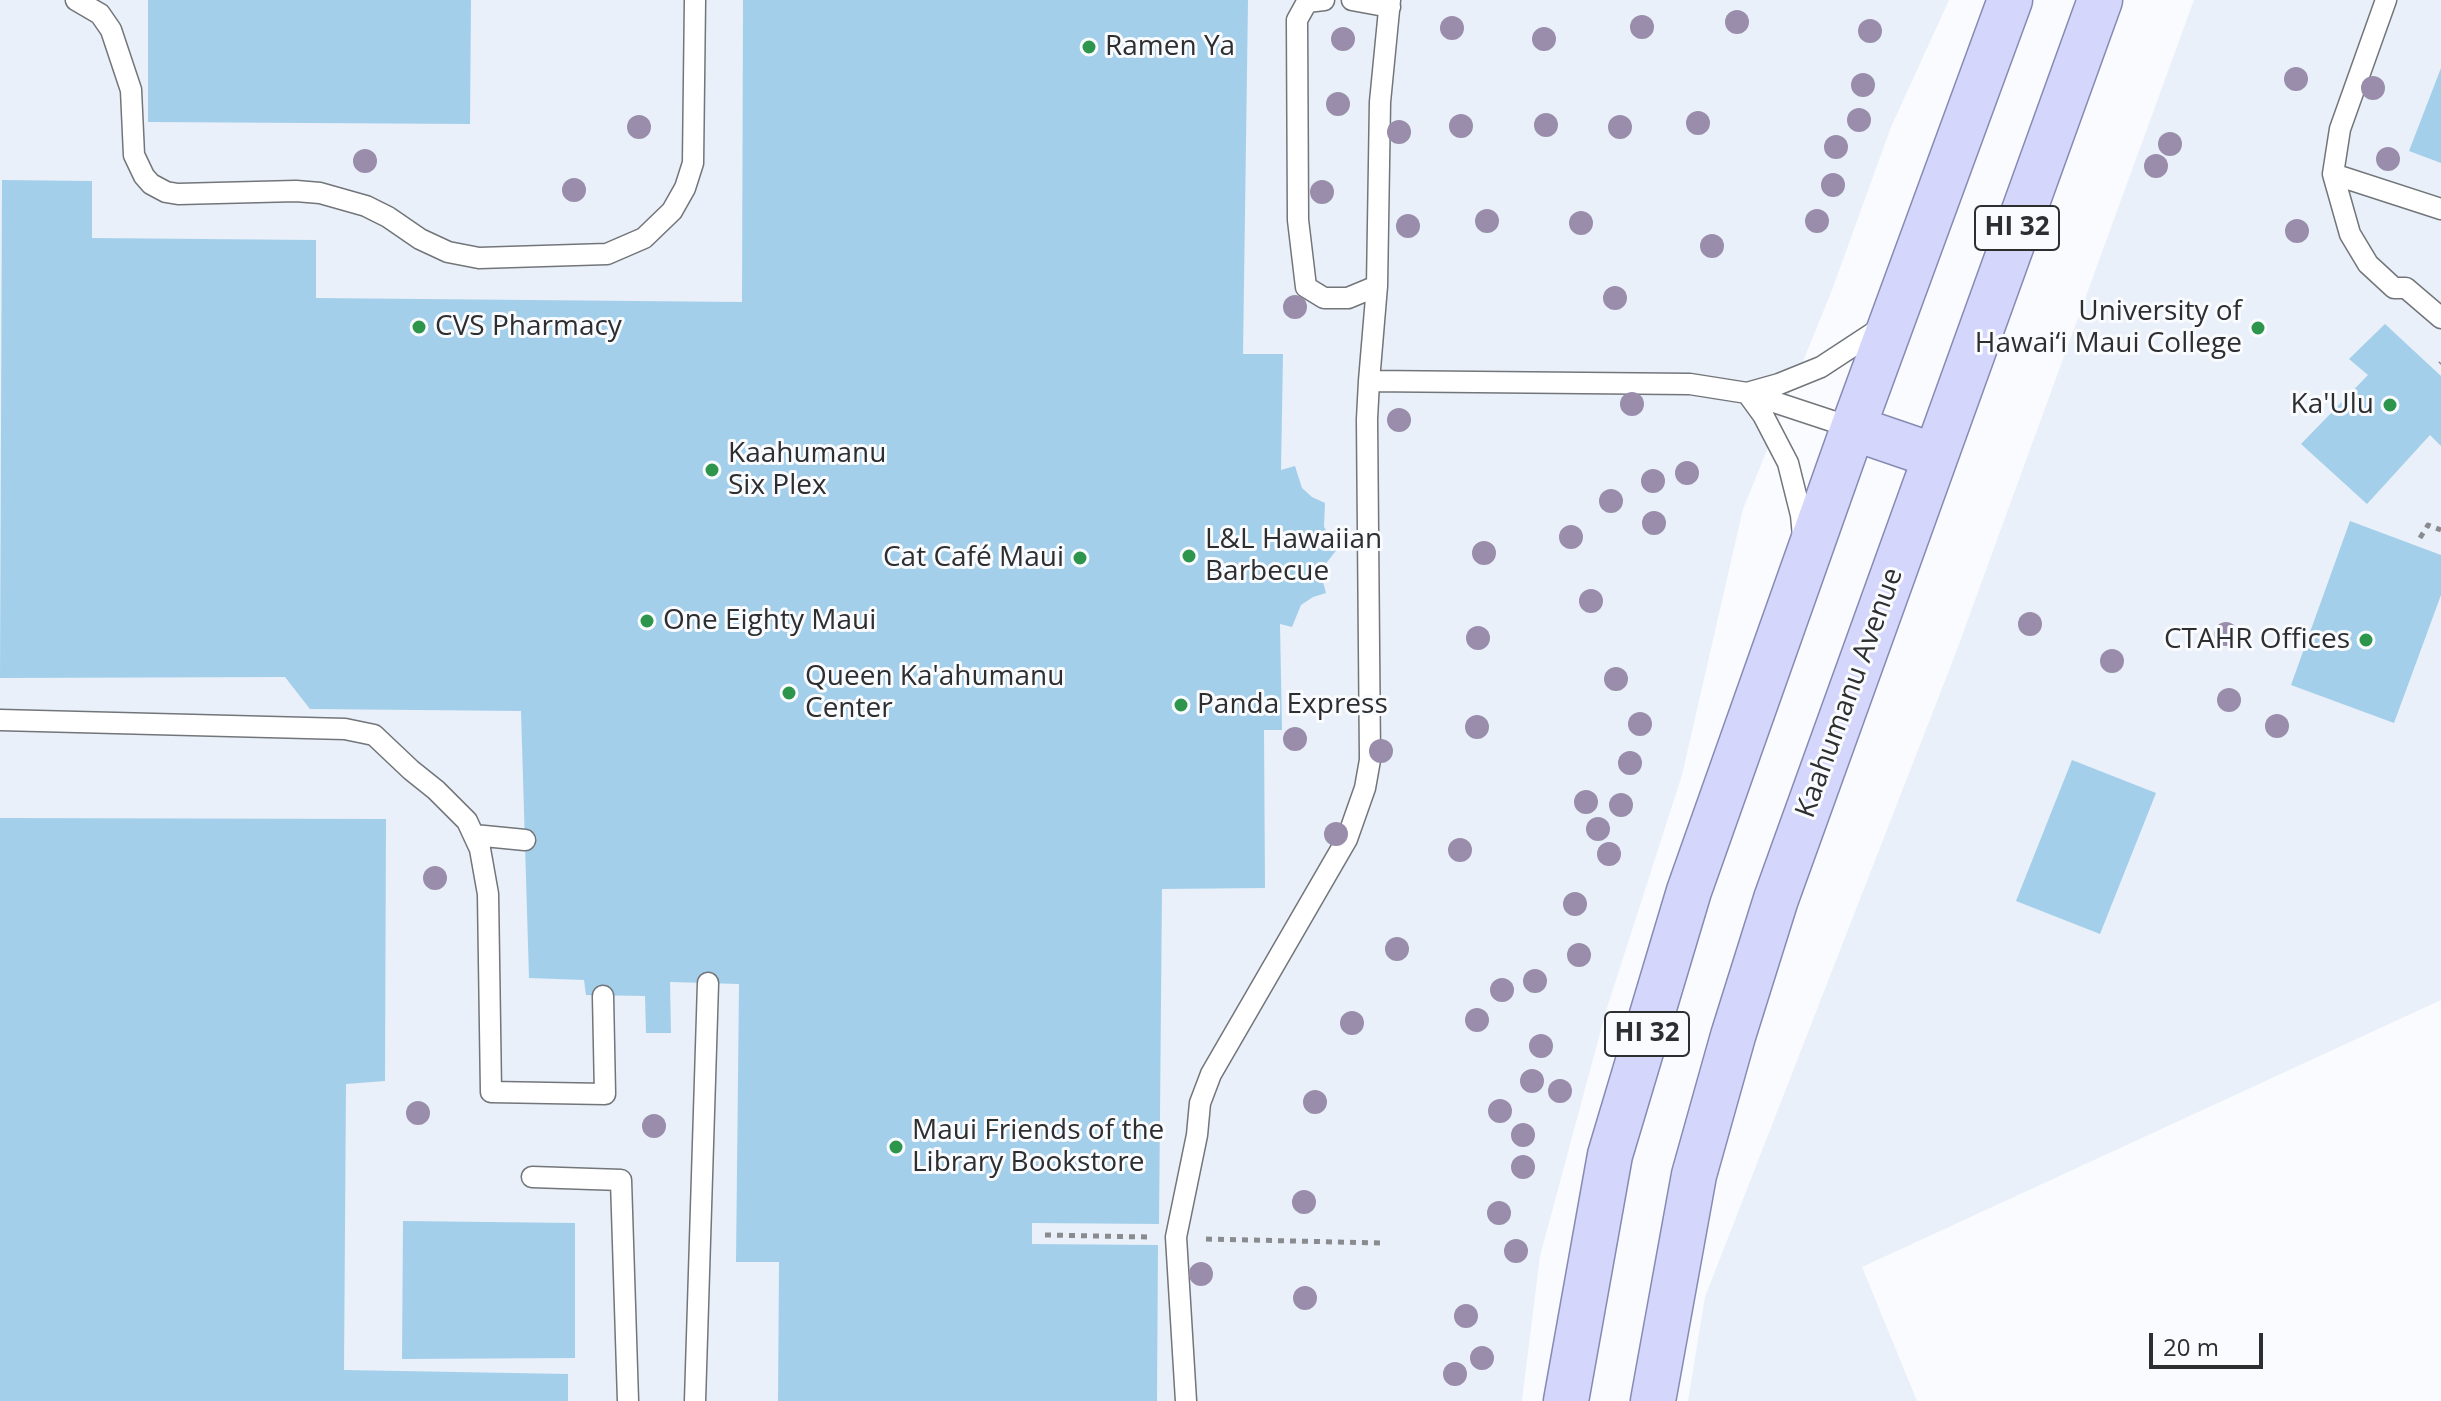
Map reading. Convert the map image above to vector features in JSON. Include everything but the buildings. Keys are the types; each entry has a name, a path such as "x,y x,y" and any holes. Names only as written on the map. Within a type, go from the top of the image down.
{"main road":[{"name":"HI 32","path":"1566,1401 1610,1155 1689,891 1853,428 2010,0"},
{"name":"Kaahumanu Avenue","path":"1653,1401 1694,1175 1776,899 2100,0"},
{"path":"1853,428 1935,456"}],"lane":[{"path":"76,0 100,14 111,30 131,90 134,155 151,184 178,194 209,191 320,193 366,206 448,252 479,258 607,254 644,238 672,211 685,188 693,163 695,0"},
{"path":"1324,0 1307,2 1297,20 1298,220 1306,287 1324,298 1348,298 1377,286"},
{"path":"1186,1401 1176,1237 1197,1135 1200,1103 1211,1074 1347,839 1365,788 1370,760 1367,419 1377,286 1380,102 1390,4 1352,0"},
{"path":"2386,0 2340,129 2333,174 2350,234 2368,264 2394,288 2406,288 2441,318"},
{"path":"2333,174 2441,209"},
{"path":"1747,393 1821,367 1868,339 1894,317"},
{"path":"1369,381 1690,384 1747,393 1853,428"},
{"path":"1747,393 1770,427 1788,463 1801,515 1802,570"},
{"path":"0,720 345,729 374,735 467,821 485,863 491,1092 605,1094 603,996"},
{"path":"474,835 525,840"},
{"path":"695,1401 708,983"},
{"path":"532,1177 621,1180 628,1401"}],"path":[{"path":"2420,538 2428,525 2441,530"},
{"path":"1045,1235 1381,1243"}],"shaded area":[{"path":"0,0 1949,0 1891,127 1832,290 1743,509 1682,775 1606,1011 1540,1256 1522,1401 0,1401"},
{"name":"University of Hawai‘i Maui College","path":"2194,0 2441,0 2441,1000 1862,1267 1917,1401 1688,1401 1705,1297 1955,655"}],"place":[{"name":"Ramen Ya","path":"1089,47"},
{"name":"CVS Pharmacy","path":"419,327"},
{"name":"University of Hawai‘i Maui College","path":"2258,328"},
{"name":"Ka'Ulu","path":"2390,405"},
{"name":"Kaahumanu Six Plex","path":"712,470"},
{"name":"L&L Hawaiian Barbecue","path":"1189,556"},
{"name":"Cat Café Maui","path":"1080,558"},
{"name":"One Eighty Maui","path":"647,621"},
{"name":"CTAHR Offices","path":"2366,640"},
{"name":"Queen Ka'ahumanu Center","path":"789,693"},
{"name":"Panda Express","path":"1181,705"},
{"name":"Maui Friends of the Library Bookstore","path":"896,1147"}]}
